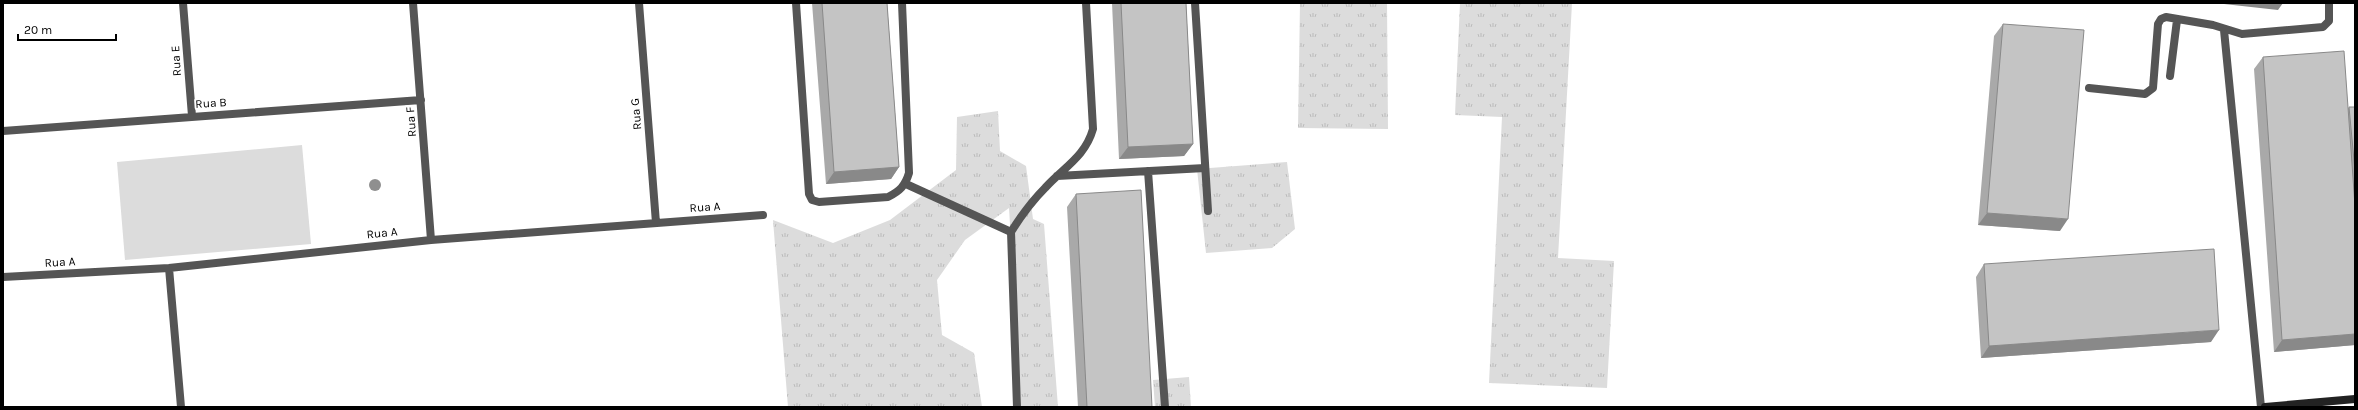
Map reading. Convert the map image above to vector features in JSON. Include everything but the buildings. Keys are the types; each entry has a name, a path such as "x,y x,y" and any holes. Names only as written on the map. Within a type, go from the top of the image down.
{"main road":[{"path":"2265,407 2355,399"}],"street":[{"name":"Rua E","path":"183,3 192,116"},
{"name":"Rua F","path":"413,3 422,100 431,240"},
{"name":"Rua G","path":"639,3 656,223"},
{"path":"796,3 809,194 812,200 819,202 888,197 898,192 906,184 909,173 902,3"},
{"path":"1017,407 1011,232 1025,209 1076,159 1089,144 1093,129 1086,3"},
{"path":"1195,3 1208,211"},
{"path":"2090,88 2145,94 2150,93 2153,88 2158,24 2161,19 2166,17 2213,25 2224,30 2242,34 2323,27 2329,21 2329,3"},
{"path":"2170,76 2177,20"},
{"path":"2224,30 2261,407"},
{"name":"Rua B","path":"3,131 422,100"},
{"path":"1057,176 1205,168"},
{"path":"1148,171 1165,407"},
{"path":"906,184 1011,232"},
{"name":"Rua A","path":"3,278 169,268 431,240 763,215"},
{"path":"169,268 181,407"}],"green space":[{"path":"1300,3 1387,3 1388,129 1298,128"},
{"path":"1460,3 1572,3 1558,258 1614,261 1607,388 1489,383 1502,117 1455,115"},
{"path":"998,111 1000,151 1026,166 1033,219 1044,224 1058,407 1021,407 1009,208 965,240 937,280 942,335 974,353 982,407 788,407 773,220 833,243 890,220 956,170 957,117"},
{"path":"302,145 311,244 125,260 117,162"},
{"path":"1287,162 1295,229 1272,248 1206,253 1197,169"},
{"path":"1189,377 1191,407 1155,407 1153,380"}]}
